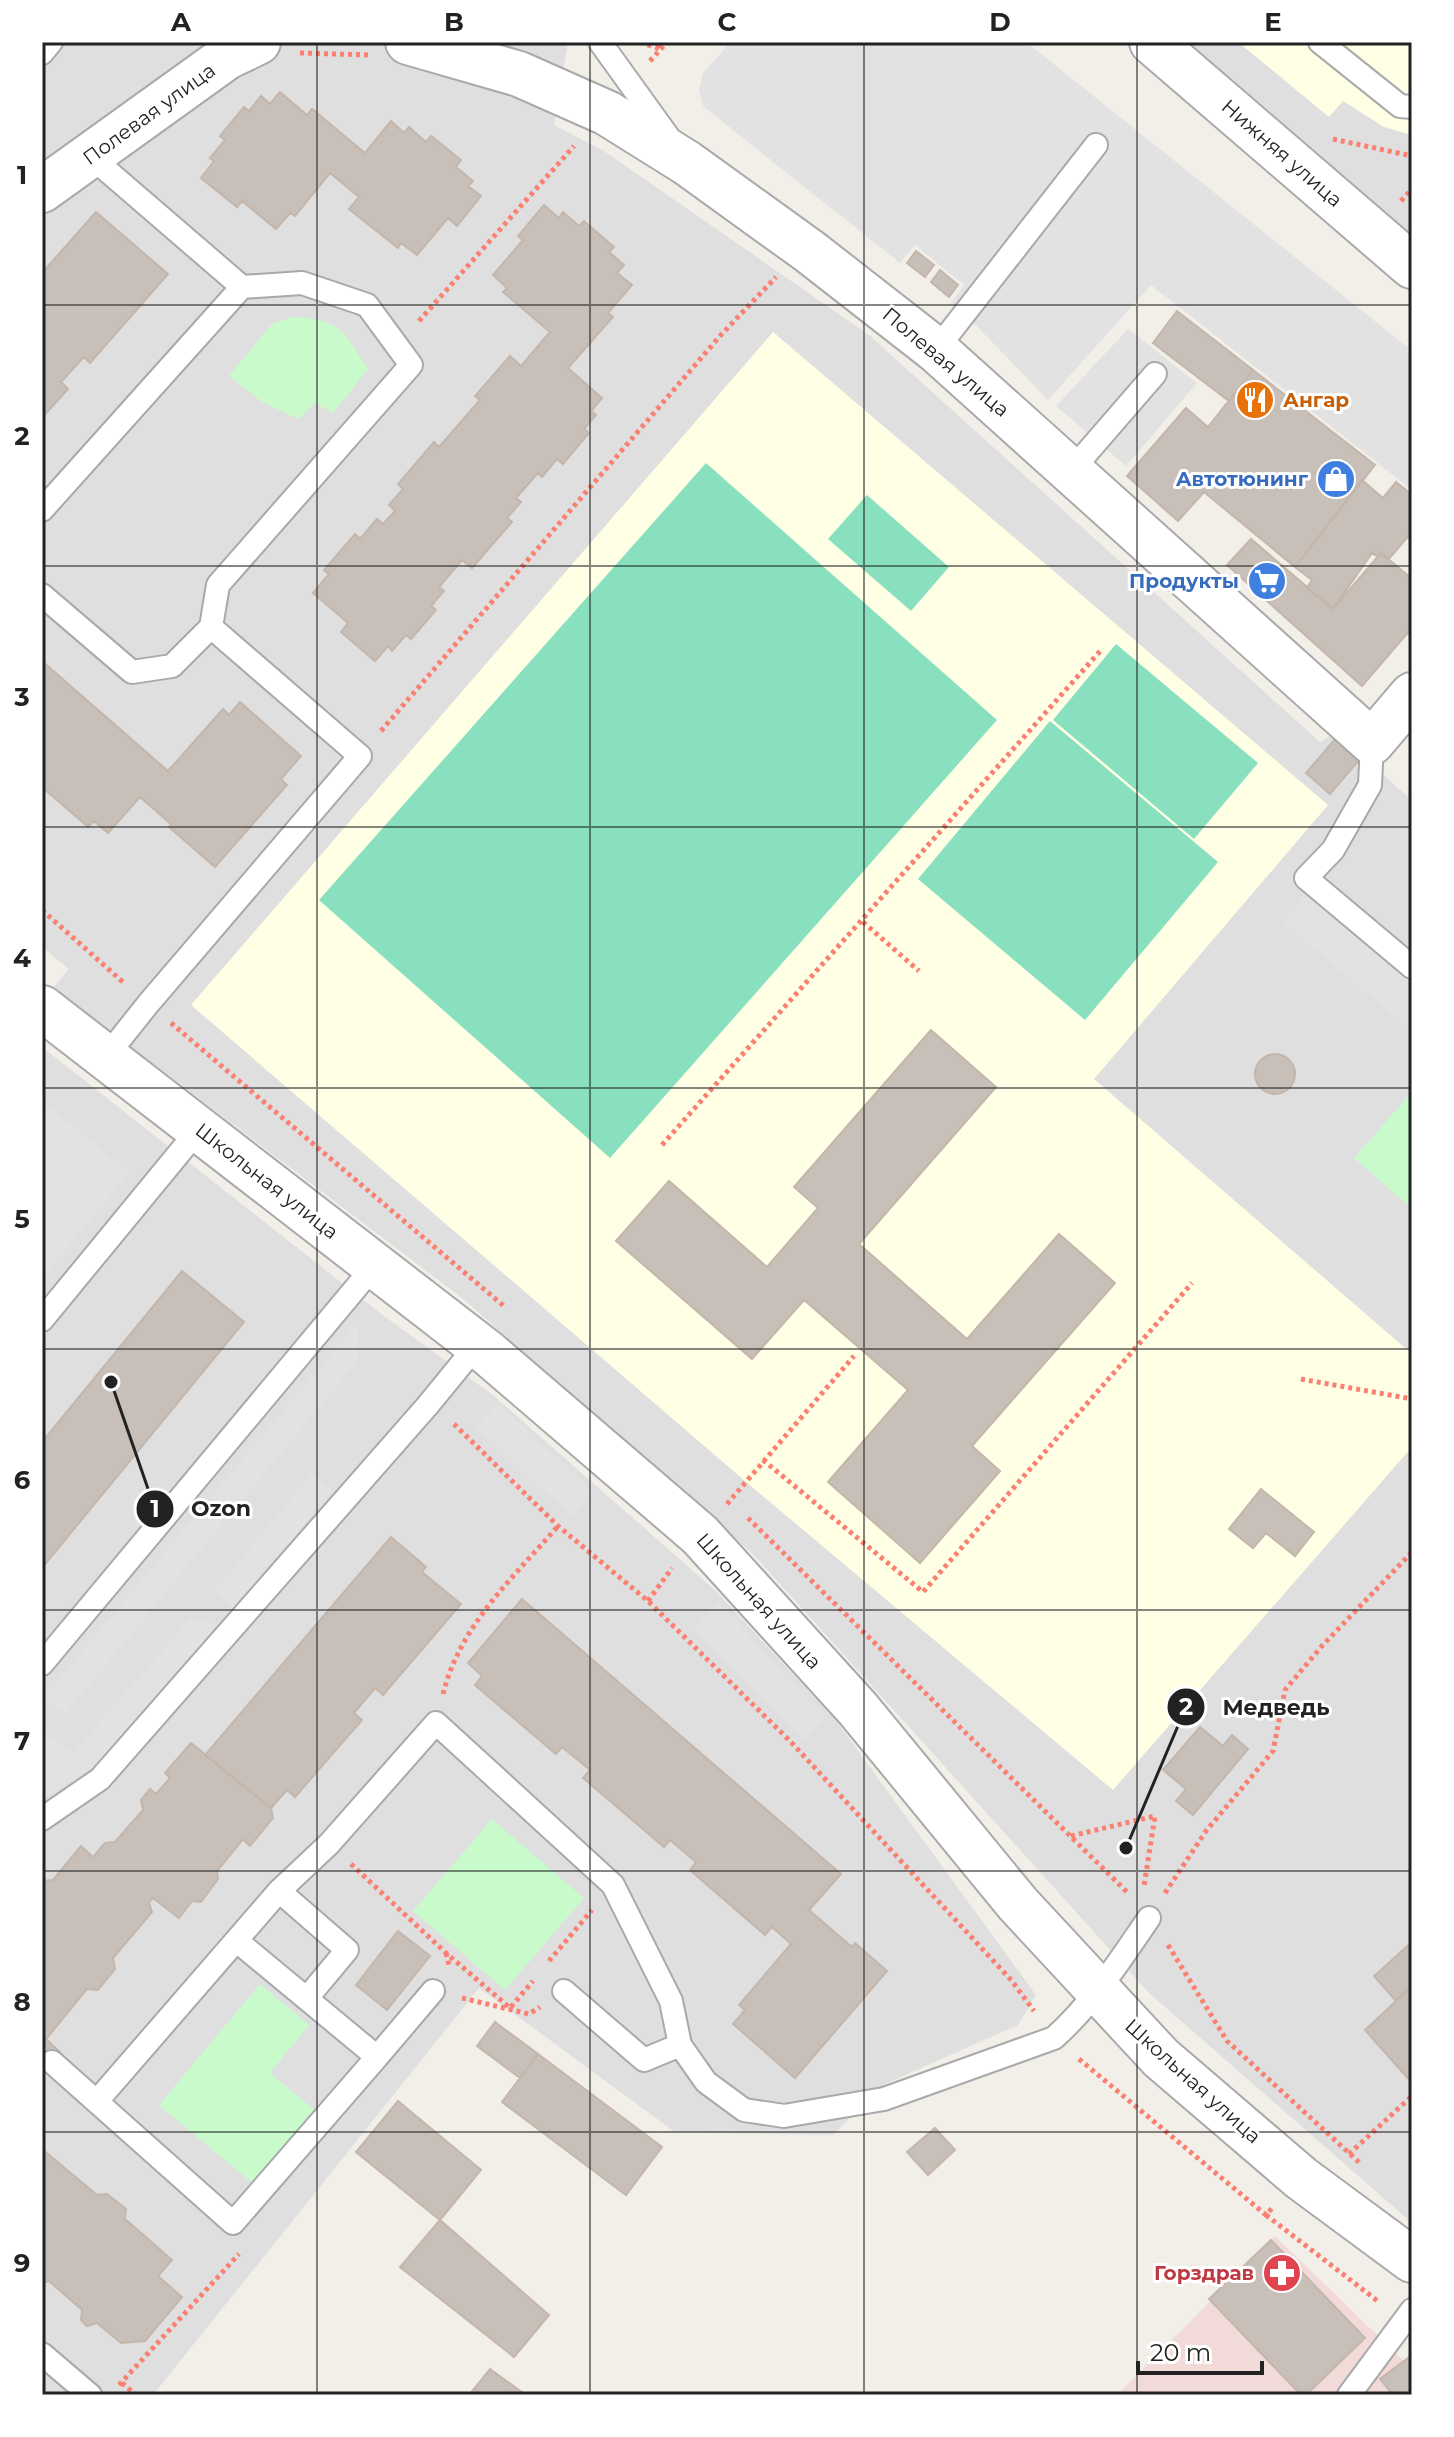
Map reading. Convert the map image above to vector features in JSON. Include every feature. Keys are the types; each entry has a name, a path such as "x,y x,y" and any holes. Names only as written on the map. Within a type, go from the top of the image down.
{"street":[{"name":"Нижняя улица","path":"1152,42 1412,266"},
{"name":"Полевая улица","path":"395,49 519,74 607,113 687,163 809,251 936,350 1372,742"},
{"name":"Полевая улица","path":"42,190 227,57 273,50"},
{"path":"1372,742 1412,695"},
{"name":"Школьная улица","path":"42,1008 477,1345 700,1535 858,1709 1018,1904 1161,2058 1301,2178 1412,2260"}],"lane":[{"path":"42,53 51,42"},
{"path":"600,42 687,163"},
{"path":"1320,42 1400,106 1412,107"},
{"path":"936,350 1096,145"},
{"path":"90,156 242,287"},
{"path":"42,510 242,287 302,283 367,305 411,365 218,585 211,627 172,666 132,672 42,595"},
{"path":"1071,471 1155,374"},
{"path":"105,1058 360,756 211,627"},
{"path":"1372,742 1370,785 1333,850 1306,878 1412,967"},
{"path":"42,1320 199,1129"},
{"path":"42,1664 375,1265"},
{"path":"42,1819 100,1779 477,1345"},
{"path":"97,2101 279,1891 329,1844 436,1723 613,1885 671,2001 680,2045 706,2082 744,2110 784,2116 884,2099 1054,2038 1075,2020 1098,1992 1149,1918"},
{"path":"279,1891 347,1950 307,1998"},
{"path":"237,1941 377,2057"},
{"path":"52,2062 233,2223 433,1991"},
{"path":"564,1991 644,2060 680,2045"},
{"path":"1349,2395 1411,2312"},
{"path":"42,2354 90,2395"}],"path":[{"path":"639,42 660,49"},
{"path":"657,42 660,49"},
{"path":"647,65 667,42"},
{"path":"273,50 395,49"},
{"path":"1330,138 1412,156"},
{"path":"397,345 579,140"},
{"path":"360,756 720,336 780,272"},
{"path":"662,1145 1102,649"},
{"path":"863,922 919,971"},
{"path":"763,1460 923,1592 1192,1283"},
{"path":"720,1511 854,1356"},
{"path":"1301,1379 1412,1399"},
{"path":"428,1405 446,1417 558,1526 648,1601 790,1741 1012,1981 1054,2038 1266,2215 1387,2308 1411,2312"},
{"path":"436,1723 450,1667 473,1624 558,1526"},
{"path":"1149,1918 1206,1831 1273,1751 1285,1690 1321,1647 1412,1552"},
{"path":"648,1601 680,1558"},
{"path":"1071,1836 1155,1816 1146,1883 1137,1902 1185,1970 1227,2041 1370,2172"},
{"path":"329,1844 510,2008"},
{"path":"548,1963 613,1885"},
{"path":"510,2008 538,1974"},
{"path":"457,1997 529,2014 564,1991"},
{"path":"1349,2154 1412,2096"},
{"path":"1266,2215 1276,2203"}],"shaded area":[{"path":"42,42 568,42 554,125 604,151 869,335 1320,742 1336,732 1408,797 1412,792 1412,2223 1149,1993 753,1554 461,1297 53,988 69,969 42,947"},
{"path":"731,42 1026,42 1412,351 1412,490 1151,285 1048,400 951,303 964,285 915,245 900,263 703,106 699,90 703,73"},
{"path":"1178,42 1412,42 1412,240"},
{"path":"1238,42 1412,42 1412,135 1384,127 1343,101 1329,117"},
{"path":"1128,329 1197,383 1126,466 1056,406"},
{"path":"773,332 1328,805 1094,1079 1412,1354 1412,1447 1113,1790 745,1481 191,1005"},
{"path":"1307,894 1412,983 1412,1031 1283,922"},
{"path":"42,1047 384,1316 493,1395 717,1592 837,1722 1036,1995 1018,2025 883,2085 833,2135 675,2132 479,1988 153,2395 42,2395"},
{"path":"42,1101 129,1172 42,1279"},
{"path":"358,1322 358,1360 65,1714 44,1697"},
{"path":"498,1403 594,1493 573,1517 476,1427"},
{"path":"312,1473 333,1491 233,1608 214,1592"},
{"path":"718,1602 825,1717 803,1740 694,1629"},
{"path":"191,1618 217,1625 97,1766 42,1799 42,1731 73,1753"},
{"path":"1275,2236 1404,2361 1412,2355 1412,2395 1117,2395"}],"green space":[{"path":"291,317 320,320 338,329 368,369 333,413 315,403 299,419 262,402 229,376 272,324"},
{"path":"706,463 997,720 610,1158 319,900"},
{"path":"867,495 949,567 911,611 828,539"},
{"path":"1116,644 1258,763 1194,839 1053,720"},
{"path":"1050,721 1218,862 1085,1020 918,879"},
{"path":"1412,1092 1412,1209 1354,1158"},
{"path":"492,1819 584,1898 505,1990 413,1911"},
{"path":"260,1984 309,2025 270,2073 317,2112 256,2186 159,2105"}],"building":[{"path":"280,92 307,115 312,109 365,153 391,121 404,133 409,127 426,142 431,136 461,160 456,167 473,181 468,186 481,196 457,226 448,218 417,255 401,243 398,248 349,209 359,197 330,173 295,216 290,213 276,229 242,201 237,207 201,178 214,161 210,158 225,140 220,136 244,107 249,111 261,96 270,104"},
{"path":"544,205 559,218 563,212 579,226 584,221 614,247 609,252 624,265 617,273 632,285 608,313 613,317 568,368 602,398 591,411 596,415 584,429 589,433 563,464 557,459 542,477 538,473 516,498 521,502 507,518 512,522 472,568 462,560 439,587 444,591 431,606 436,610 411,639 406,635 392,651 388,646 375,661 341,632 348,623 313,593 329,574 324,570 355,534 360,539 377,519 383,524 395,511 389,505 403,489 398,484 434,442 439,447 480,400 475,396 510,356 521,366 550,332 503,292 507,288 493,275 523,240 518,236"},
{"path":"96,212 168,274 90,363 84,357 61,382 68,389 42,418 42,273"},
{"path":"916,251 934,265 925,277 907,263"},
{"path":"940,270 958,285 949,297 931,282"},
{"path":"1177,311 1253,370 1229,401 1153,343"},
{"path":"1253,370 1375,465 1295,567 1204,492 1178,521 1127,476 1186,408 1208,427"},
{"path":"1362,480 1383,498 1396,482 1412,495 1412,532 1388,560 1381,553 1378,557 1372,553 1333,609 1307,588 1312,580 1295,567"},
{"path":"1251,539 1333,609 1381,553 1412,579 1412,628 1362,686 1227,565"},
{"path":"42,661 168,771 223,709 229,715 240,702 301,756 281,779 287,785 215,867 140,797 108,833 94,821 88,827 42,787"},
{"path":"1336,738 1360,759 1330,794 1306,773"},
{"path":"931,1030 996,1087 859,1244 967,1339 1059,1234 1115,1283 972,1446 1000,1471 920,1563 828,1482 908,1390 804,1300 752,1359 616,1241 669,1181 767,1267 818,1208 794,1187"},
{"path":"1275,1054 1289,1060 1295,1074 1289,1088 1275,1094 1261,1088 1255,1074 1261,1060"},
{"path":"182,1271 244,1322 42,1568 42,1442"},
{"path":"1261,1489 1314,1532 1295,1556 1266,1533 1253,1548 1229,1529"},
{"path":"391,1537 426,1567 422,1572 461,1604 383,1695 375,1688 354,1713 362,1720 295,1797 287,1790 271,1808 205,1755"},
{"path":"522,1599 841,1874 809,1910 852,1947 855,1943 887,1971 795,2078 733,2024 745,2010 739,2005 791,1944 772,1927 765,1935 690,1870 696,1862 670,1840 664,1847 583,1778 590,1770 562,1747 556,1754 475,1685 482,1676 468,1663"},
{"path":"1200,1727 1223,1746 1232,1735 1248,1749 1193,1815 1176,1801 1186,1789 1163,1770"},
{"path":"191,1743 271,1808 273,1818 250,1846 243,1839 217,1871 218,1879 201,1902 192,1901 179,1918 153,1898 149,1903 152,1912 113,1958 115,1969 98,1990 87,1989 46,2039 60,2052 42,2073 42,1881 53,1880 81,1846 93,1857 105,1843 115,1842 143,1810 141,1800 150,1789 156,1794 170,1778 165,1773"},
{"path":"398,1931 430,1956 387,2010 356,1985"},
{"path":"1412,1942 1412,1986 1396,2001 1374,1976"},
{"path":"1412,1986 1412,2083 1365,2030"},
{"path":"495,2022 538,2054 520,2078 477,2046"},
{"path":"538,2054 662,2147 626,2195 502,2102"},
{"path":"398,2101 481,2170 440,2220 356,2152"},
{"path":"935,2128 955,2150 928,2175 907,2152"},
{"path":"42,2149 97,2195 107,2194 126,2209 125,2219 172,2260 158,2276 182,2297 145,2341 121,2343 97,2323 87,2326 81,2320 82,2310 49,2281 42,2283"},
{"path":"440,2220 549,2315 514,2357 400,2267"},
{"path":"1271,2240 1365,2338 1306,2395 1301,2395 1209,2299"},
{"path":"1412,2355 1412,2395 1393,2395 1380,2379"},
{"path":"490,2369 526,2395 469,2395"}],"place":[{"name":"Ангар","path":"1255,400"},
{"name":"Автотюнинг","path":"1336,479"},
{"name":"Продукты","path":"1267,581"},
{"name":"Ozon","path":"111,1382"},
{"name":"Медведь","path":"1126,1848"},
{"name":"Горздрав","path":"1282,2273"}]}
